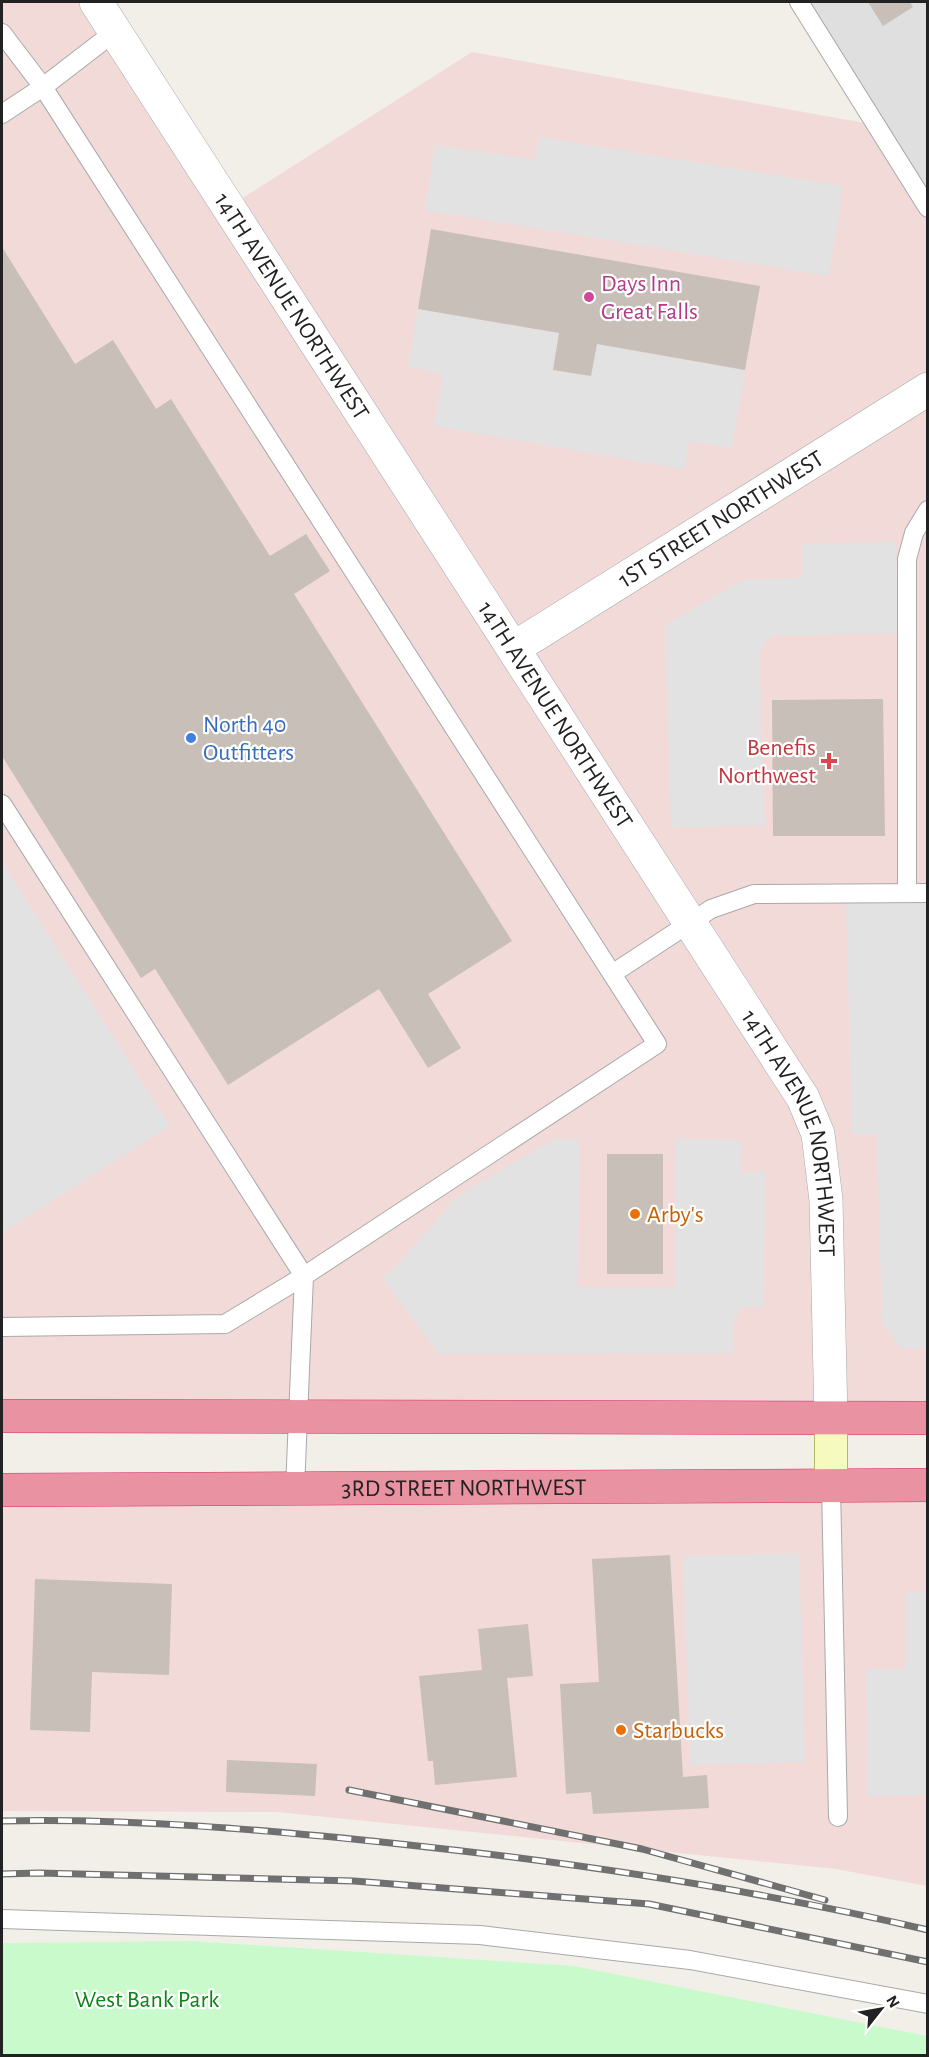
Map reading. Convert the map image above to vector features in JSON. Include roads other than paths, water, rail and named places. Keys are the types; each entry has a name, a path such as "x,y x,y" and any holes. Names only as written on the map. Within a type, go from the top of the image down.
{"highway":[{"path":"2,1416 927,1418"},
{"name":"3RD STREET NORTHWEST","path":"2,1490 927,1485"}],"street":[{"name":"14TH AVENUE NORTHWEST","path":"96,2 117,30 803,1098 818,1134 826,1200 831,1486"},
{"name":"1ST STREET NORTHWEST","path":"514,648 927,389"}],"lane":[{"path":"799,2 927,208"},
{"path":"2,114 43,87 117,30"},
{"path":"2,33 43,87 657,1044 304,1276 225,1324 2,1327"},
{"path":"907,893 907,559 914,532 927,510"},
{"path":"2,804 304,1276 295,1488"},
{"path":"612,974 711,909 754,894 927,893"},
{"path":"831,1486 838,1817"},
{"path":"2,1919 480,1935 690,1960 927,2004"}],"railway":[{"path":"349,1790 642,1849 825,1900"},
{"path":"2,1821 101,1821 201,1826 466,1851 731,1890 928,1930"},
{"path":"2,1874 354,1881 649,1904 928,1962"}],"place":[{"name":"Days Inn Great Falls","path":"589,297"},
{"name":"North 40 Outfitters","path":"191,738"},
{"name":"Benefis Northwest","path":"829,761"},
{"name":"Arby's","path":"635,1214"},
{"name":"Starbucks","path":"621,1730"}],"park label":[{"name":"West Bank Park","path":"147,1999"}]}
